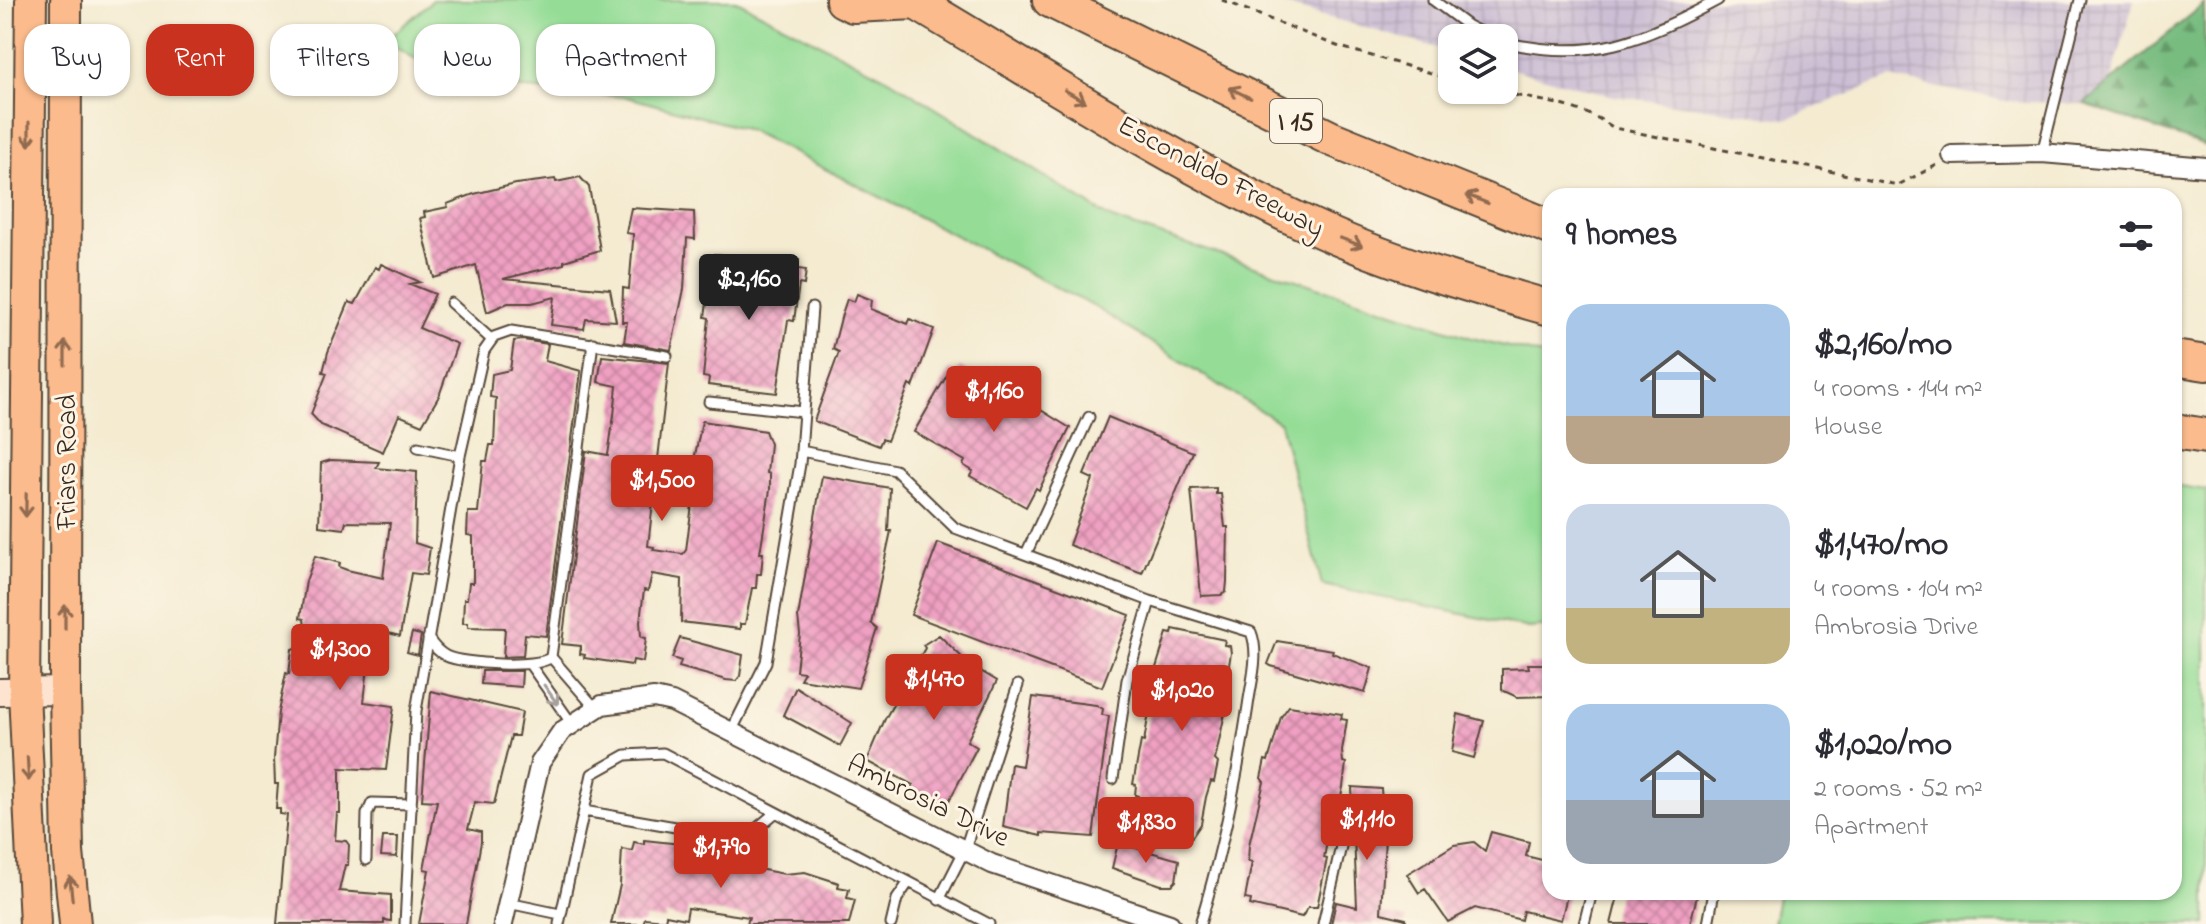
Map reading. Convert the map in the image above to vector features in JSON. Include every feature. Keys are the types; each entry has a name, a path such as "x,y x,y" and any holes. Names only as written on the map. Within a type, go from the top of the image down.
{"highway":[{"path":"843,0 853,5 914,1"},
{"name":"I 15","path":"1050,0 1330,138 1542,224"},
{"name":"Escondido Freeway","path":"914,1 1181,158 1309,226 1459,282 1542,306"},
{"path":"2182,359 2206,363"},
{"path":"2182,432 2206,436"}],"main road":[{"name":"Friars Road","path":"31,0 12,692 35,924"},
{"name":"Friars Road","path":"66,0 65,691 68,852 75,924"},
{"path":"12,692 65,691"}],"street":[{"path":"1952,155 2042,153 2206,167"},
{"name":"Ambrosia Drive","path":"596,709 654,698 672,702 992,864 1170,924"},
{"path":"503,924 540,763 562,731 596,709"}],"lane":[{"path":"1433,0 1470,24"},
{"path":"1518,46 1538,51 1587,52 1638,38 1718,0"},
{"path":"2042,153 2080,0"},
{"path":"451,303 492,340"},
{"path":"731,732 766,662 801,451 812,308"},
{"path":"405,924 416,711 460,456 484,351 492,340 511,331 667,356"},
{"path":"593,343 551,657 596,709"},
{"path":"709,402 804,412"},
{"path":"1026,554 1089,417"},
{"path":"418,447 460,456"},
{"path":"801,451 895,470 955,528 1150,601 1251,632 1255,644 1239,766 1223,849 1200,924"},
{"path":"1113,779 1127,680 1150,601"},
{"path":"428,638 433,648 447,657 531,666 551,657"},
{"path":"531,666 572,724"},
{"path":"939,900 965,849 1018,685"},
{"path":"508,903 559,919 592,774 626,755 663,753 985,923"},
{"path":"366,860 367,814 372,803 411,804"},
{"path":"584,811 744,839 775,813"},
{"path":"1323,924 1345,829"},
{"path":"891,924 897,899 908,883"},
{"path":"1584,924 1590,900"},
{"path":"1708,924 1712,900"}],"path":[{"path":"1222,0 1337,46 1438,75"},
{"path":"1518,95 1557,103 1600,118 1614,128 1898,185 1918,177 1952,155"}],"shaded area":[{"path":"1267,0 2134,0 2111,81 2084,104 2006,101 1890,78 1786,119 1614,96 1518,71 1518,24 1438,24 1438,48"}],"green space":[{"path":"433,0 735,0 889,79 1112,219 1472,338 1542,355 1542,627 1529,628 1322,585 1280,423 1093,306 749,130 614,96 715,96 715,24 536,24 536,90 520,89 520,24 414,24 414,58 398,49 398,30"},
{"path":"2204,4 2206,146 2084,104"},
{"path":"2182,486 2206,490 2206,924 1773,924 1778,900 2182,900"}],"building":[{"path":"580,177 589,187 600,250 564,261 564,264 503,279 610,289 616,321 586,319 584,329 551,325 555,297 532,303 508,303 487,312 476,265 434,278 420,218 425,217 424,212 448,207 447,204 474,194 516,184"},
{"path":"631,208 694,212 695,239 687,238 684,289 671,350 624,342 627,322 622,322 623,288 629,289 633,234 626,233"},
{"path":"714,254 739,257 740,264 778,268 779,258 799,260 798,269 806,270 804,285 799,284 794,321 788,320 777,393 708,385 709,378 703,377 709,318 705,317"},
{"path":"381,264 420,282 410,284 435,294 419,328 457,344 439,396 422,425 399,415 383,452 321,425 311,414 327,373 323,372 328,352 349,302 355,304 375,267 379,269"},
{"path":"857,294 872,300 871,309 908,324 910,319 934,329 913,387 909,385 887,441 882,439 879,446 814,421 839,352 833,349 847,299 854,302"},
{"path":"514,341 548,344 545,361 581,371 546,636 525,634 523,656 503,657 505,628 468,627 468,623 463,623 464,599 467,599 469,583 473,583 473,536 467,535 468,512 478,512 483,461 487,461 490,445 494,445 496,398 490,397 492,374 510,370"},
{"path":"602,356 669,363 648,546 654,547 653,550 683,554 686,550 695,482 692,482 693,465 702,421 765,431 770,444 767,473 770,474 770,490 760,553 763,553 761,574 757,574 756,588 752,588 745,624 740,624 740,629 681,622 682,579 652,574 648,591 644,590 640,621 641,637 646,638 643,662 633,660 632,665 584,658 585,655 580,654 581,646 562,644 586,451 608,455 614,415 617,386 598,382"},
{"path":"960,367 1013,393 1070,428 1039,490 1036,488 1026,507 970,476 973,471 963,465 965,461 914,432 950,370 956,373"},
{"path":"1108,417 1193,452 1142,573 1069,545 1093,479 1084,475"},
{"path":"331,460 379,462 376,468 417,472 415,543 430,548 426,575 411,573 400,636 376,630 369,658 364,702 394,706 386,770 340,768 340,813 337,813 335,840 346,841 349,845 348,865 345,865 339,891 391,895 391,921 384,920 384,924 277,924 287,815 280,814 280,809 276,809 278,784 275,784 274,758 278,712 286,673 289,674 292,649 307,644 304,619 300,618 306,581 315,556 340,563 339,567 347,570 383,578 390,523 346,522 344,529 319,526 321,463"},
{"path":"822,476 890,488 888,531 891,531 871,623 877,628 858,688 800,679 804,672 796,671 800,634 798,617"},
{"path":"1216,488 1216,494 1221,494 1225,527 1228,527 1226,592 1201,596 1191,489"},
{"path":"938,543 1130,615 1102,687 911,615"},
{"path":"1173,629 1225,640 1224,645 1230,646 1231,653 1226,683 1228,699 1215,760 1218,763 1214,782 1211,781 1206,797 1201,824 1192,837 1134,826 1138,796 1133,784 1141,741 1144,742 1149,712 1159,714 1161,709 1151,706 1152,670 1155,671 1167,633 1172,634"},
{"path":"412,633 421,635 418,655 407,652"},
{"path":"939,635 969,664 997,681 967,741 977,747 948,803 911,789 913,785 867,761 885,719 925,648 923,645"},
{"path":"680,638 743,655 740,676 736,681 726,680 679,667 681,661 672,658"},
{"path":"1277,641 1333,650 1332,653 1372,668 1365,693 1271,666 1268,664"},
{"path":"1528,664 1542,664 1542,696 1517,697 1502,690 1502,669 1529,668"},
{"path":"482,671 522,671 521,687 481,684"},
{"path":"796,687 852,723 840,746 783,715"},
{"path":"431,691 522,712 518,736 511,736 494,804 475,802 468,829 481,832 481,842 466,924 419,924 429,870 424,869 437,801 422,800"},
{"path":"1033,697 1096,705 1103,709 1102,715 1109,716 1093,837 1041,833 1041,836 1003,827 1011,764 1022,766"},
{"path":"1289,706 1342,714 1341,719 1347,720 1342,751 1343,762 1346,763 1343,787 1335,824 1330,824 1324,858 1327,859 1317,907 1308,907 1302,917 1250,905 1251,900 1245,899 1252,862 1248,861 1249,845 1264,782 1261,778 1265,760 1268,761 1281,717"},
{"path":"1458,714 1484,721 1474,758 1452,752"},
{"path":"1352,787 1381,789 1385,837 1381,913 1406,919 1405,924 1331,924 1336,902 1357,907"},
{"path":"1491,832 1529,842 1526,856 1542,860 1542,900 1566,900 1561,920 1523,911 1521,920 1475,908 1448,922 1425,889 1419,893 1407,874 1454,845 1474,842 1485,851"},
{"path":"383,837 398,837 397,857 381,856"},
{"path":"644,840 681,844 698,852 697,856 754,864 753,868 784,874 805,872 839,883 838,887 849,889 847,898 855,900 849,924 747,924 749,917 688,908 686,919 666,915 665,920 645,918 643,924 611,924 620,885 622,849 632,851 634,842 644,844"},
{"path":"1118,843 1179,860 1176,881 1172,885 1161,885 1112,868"},
{"path":"1617,900 1696,900 1690,924 1611,924"}]}
